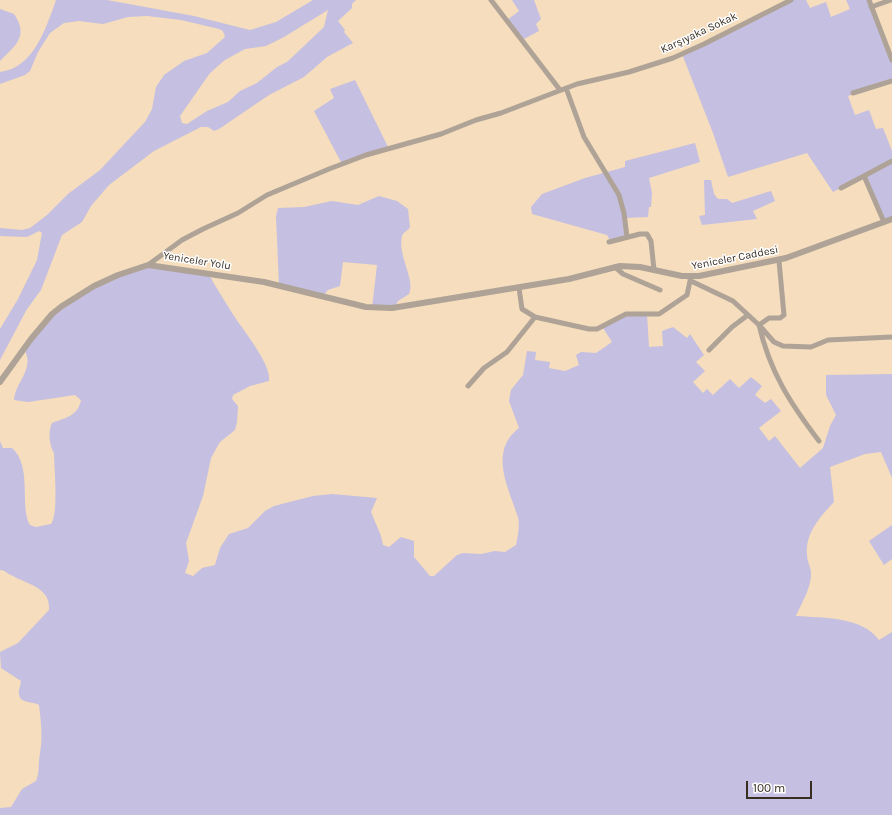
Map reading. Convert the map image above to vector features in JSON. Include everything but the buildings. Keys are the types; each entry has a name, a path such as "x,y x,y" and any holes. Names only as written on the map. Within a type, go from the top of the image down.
{"street":[{"path":"491,0 563,89 586,142 619,195 624,213 627,237"},
{"name":"Karşıyaka Sokak","path":"148,265 182,240 238,213 278,191 355,160 441,134 476,120 515,108 563,89 630,72 673,58 704,44 783,2 791,0"},
{"path":"868,0 892,60"},
{"path":"871,7 891,0"},
{"path":"853,93 892,81"},
{"path":"841,188 892,161"},
{"path":"864,176 884,222"},
{"name":"Yeniceler Caddesi","path":"435,301 569,279 615,267 633,266 690,279 778,261 892,219"},
{"path":"610,242 640,234 649,236 651,241 654,270"},
{"path":"759,325 769,318 780,318 784,315 778,261"},
{"name":"Yeniceler Yolu","path":"0,382 31,338 48,318 62,306 112,277 148,265 264,282 366,307 392,308 435,301"},
{"path":"615,267 623,274 660,290"},
{"path":"519,288 522,309 535,317 589,329 600,328 626,314 652,315 663,312 687,295 690,279 724,296 748,314 774,342 783,346 811,347 825,340 892,337"},
{"path":"709,350 732,327 748,314"},
{"path":"468,386 484,368 507,352 535,317"},
{"path":"759,325 769,363 796,410 819,441"}],"shaded area":[{"path":"56,0 107,0 194,16 250,30 276,22 313,0 356,0 352,4 352,8 338,21 345,30 344,32 353,43 327,57 304,77 269,95 219,129 214,131 208,127 201,127 154,151 109,185 91,206 82,222 62,235 41,290 27,309 0,360 0,329 18,299 37,260 42,233 39,231 27,237 0,236 0,228 22,230 30,228 47,215 68,194 100,170 145,122 152,109 156,87 164,75 184,61 207,53 225,37 223,31 219,29 181,20 147,16 128,17 103,24 79,21 64,23 50,33 38,52 30,71 25,75 0,84 0,72 12,69 22,63 37,45 43,34","holes":["328,10 324,27 287,62 277,67 257,83 240,91 228,102 207,111 187,124 182,123 180,116 210,73 225,60 245,49 266,46 284,37"]},
{"path":"512,0 534,0 541,19 536,24 539,31 522,40 507,20 519,11"},
{"path":"791,0 806,0 810,8 826,2 831,17 850,9 846,0 869,0 892,60 892,81 848,96 855,115 869,110 876,129 883,128 892,151 892,219 884,222 864,176 833,192 807,153 728,177 713,133 682,54"},
{"path":"0,9 14,14 20,28 20,34 19,40 0,61"},
{"path":"355,80 389,149 342,164 314,111 334,98 330,89"},
{"path":"695,143 700,162 649,178 652,193 651,207 649,207 648,217 625,218 627,237 611,242 607,235 532,214 531,207 542,194 585,178 625,167 625,161"},
{"path":"704,180 711,180 714,194 718,199 727,199 732,203 771,191 775,201 753,211 757,219 702,225 699,216 705,215"},
{"path":"379,196 397,201 408,209 410,227 404,232 401,243 411,288 409,294 398,301 394,308 372,308 377,265 343,262 340,286 328,290 323,296 279,286 276,216 278,208 304,207 332,201 358,205"},
{"path":"139,267 208,273 234,316 262,357 269,374 269,381 250,386 233,395 232,399 238,406 235,430 220,442 211,458 203,496 186,543 189,561 185,573 193,576 202,568 215,565 220,548 229,534 248,528 265,511 274,506 313,496 332,494 377,498 371,512 383,545 389,547 401,537 414,541 414,557 430,576 434,576 457,555 463,553 481,554 495,551 505,552 516,545 519,527 519,520 506,482 503,459 504,448 519,428 509,401 511,390 523,375 527,351 536,352 535,360 550,362 549,368 565,371 579,365 576,355 581,352 596,353 612,342 603,328 619,317 647,314 649,347 663,346 662,331 673,327 687,338 690,334 704,355 696,362 705,371 693,382 703,393 707,389 713,395 730,379 739,388 751,377 762,386 755,395 765,403 771,399 781,411 759,428 769,441 775,436 800,468 823,448 830,426 836,415 826,395 826,375 892,374 892,478 881,452 865,454 830,467 834,502 814,526 808,540 807,555 811,576 807,592 796,616 829,618 852,622 863,626 872,632 879,640 892,632 892,815 0,815 0,808 11,807 22,789 36,781 42,735 39,705 24,701 20,697 19,691 21,681 1,668 0,652 18,643 49,610 49,602 42,591 36,587 0,570 0,441 3,448 12,448 18,456 22,466 27,517 30,525 36,527 51,524 55,511 56,490 54,453 51,446 50,430 52,423 66,418 74,413 77,410 81,400 75,395 28,402 14,400 15,393 27,368 27,355 23,348 44,323 76,297"},
{"path":"892,525 892,559 884,565 869,541"}]}
